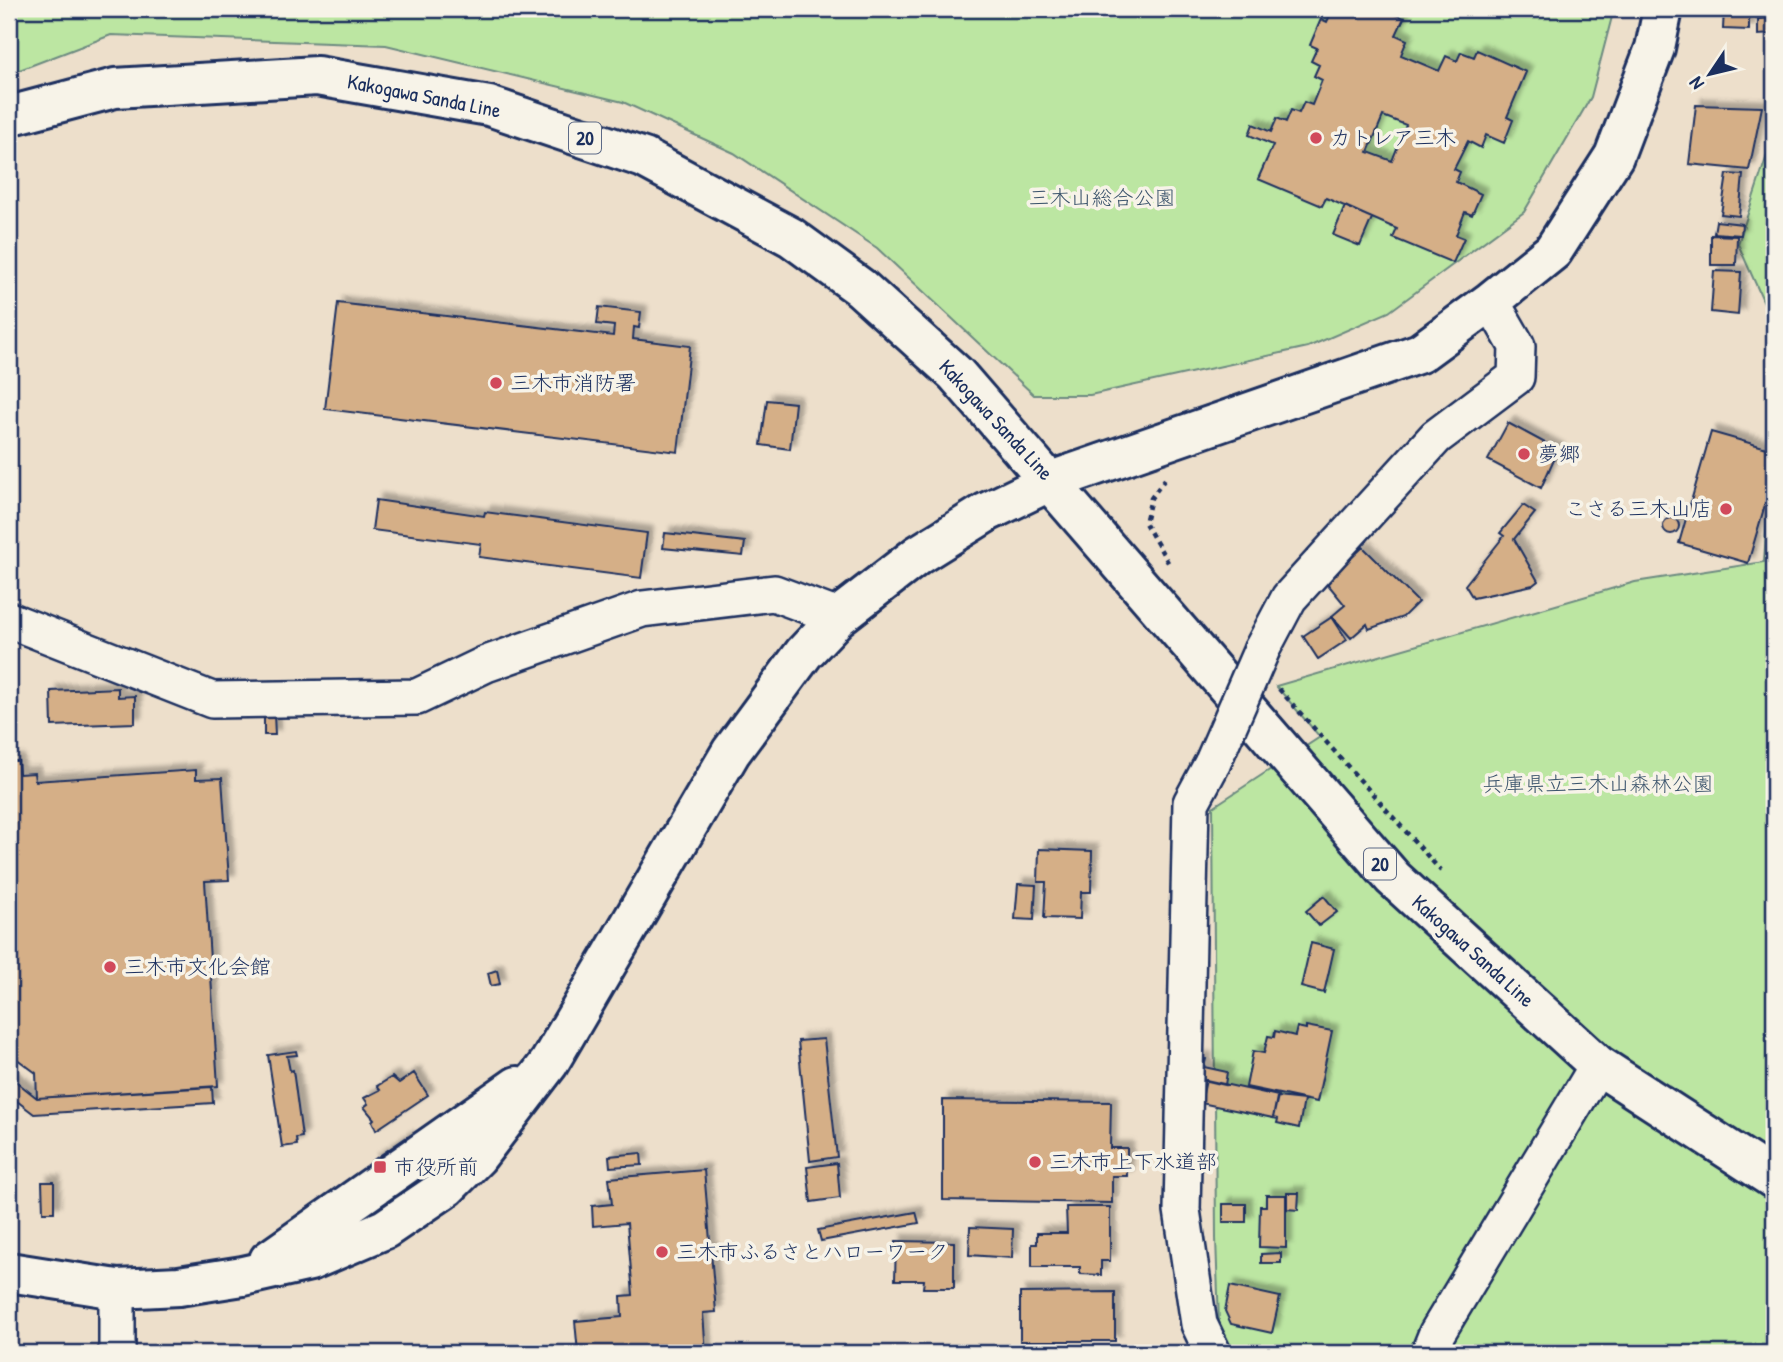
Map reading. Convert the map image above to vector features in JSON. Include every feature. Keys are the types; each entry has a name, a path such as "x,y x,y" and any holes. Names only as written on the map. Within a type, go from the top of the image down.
{"street":[{"path":"9,1272 117,1289 178,1286 243,1276 310,1261 373,1234 447,1187 510,1117 549,1063 731,752 804,653 838,617 918,555 987,512 1051,481 1420,353 1491,301 1553,251 1614,156 1656,48 1663,9"},
{"name":"Kakogawa Sanda Line","path":"9,117 115,88 317,76 489,106 644,158 791,237 861,288 956,373 1392,878 1598,1065 1774,1179"},
{"path":"1213,1353 1199,1324 1182,1210 1191,803 1213,762 1262,649 1289,598 1436,436 1516,377 1517,346 1491,301"},
{"path":"9,620 212,700 417,697 486,664 642,609 774,593 838,617"},
{"path":"1429,1353 1437,1333 1598,1065"},
{"path":"117,1289 117,1353"}],"path":[{"path":"1167,477 1151,498 1146,523 1178,574"},
{"path":"1279,688 1449,880"}],"green space":[{"name":"三木山総合公園","path":"9,9 1614,9 1591,97 1524,212 1389,312 1308,347 1090,395 1034,395 877,248 734,153 623,102 386,45 111,35 9,74"},
{"path":"1774,134 1774,325 1738,244"},
{"name":"兵庫県立三木山森林公園","path":"1774,415 1774,1353 1220,1353 1216,1238 1213,807 1320,737 1276,686 1635,582 1764,562"}],"building":[{"name":"カトレア三木","path":"1333,9 1382,9 1404,18 1396,35 1407,40 1401,55 1439,71 1446,56 1457,61 1461,52 1474,57 1477,50 1526,72 1507,117 1513,120 1504,143 1486,135 1481,148 1468,141 1454,169 1460,172 1456,182 1481,194 1472,215 1465,212 1456,235 1464,238 1453,263 1393,238 1397,229 1326,198 1322,206 1258,179 1273,145 1249,135 1253,124 1271,132 1277,118 1286,122 1291,110 1299,113 1304,102 1312,105 1322,80 1314,76 1319,65 1311,61 1317,48 1310,45 1321,19 1327,22","holes":["1383,116 1406,125 1392,161 1368,152"]},
{"path":"1724,9 1749,9 1749,30 1723,29"},
{"path":"1750,9 1774,9 1774,16 1750,16"},
{"path":"1773,18 1773,34 1758,35 1758,19"},
{"path":"1696,105 1762,107 1749,170 1689,164"},
{"path":"1727,174 1743,175 1739,216 1721,214"},
{"path":"1345,206 1372,218 1360,246 1333,235"},
{"path":"1716,221 1742,224 1741,235 1714,233"},
{"path":"1711,235 1737,236 1736,265 1711,265"},
{"path":"1714,271 1741,272 1738,315 1711,312"},
{"path":"338,303 613,336 614,326 597,324 599,307 641,312 639,328 634,327 633,339 690,346 678,452 325,409"},
{"path":"767,400 795,403 790,449 761,445"},
{"name":"夢郷","path":"1508,423 1558,450 1541,488 1488,460"},
{"name":"こさる三木山店","path":"1711,432 1774,450 1774,474 1748,563 1679,543"},
{"path":"376,500 484,516 485,512 647,533 641,578 479,557 481,544 372,530"},
{"path":"1523,505 1535,513 1514,539 1538,581 1533,585 1473,598 1465,585 1504,536 1500,533"},
{"path":"1671,518 1677,520 1677,532 1671,534 1665,532 1663,526 1665,520"},
{"path":"665,533 745,542 743,556 663,548"},
{"path":"1363,547 1418,602 1403,617 1369,629 1367,624 1351,638 1332,616 1345,605 1326,582"},
{"path":"1332,617 1347,640 1318,659 1303,636"},
{"path":"118,688 118,697 135,696 135,723 52,726 51,691"},
{"path":"264,714 274,714 275,735 264,735"},
{"name":"三木市文化会館","path":"9,761 18,761 19,774 34,773 35,781 196,770 196,779 222,778 229,880 205,881 218,1086 37,1098 36,1073 9,1053"},
{"path":"1039,849 1092,851 1091,892 1081,892 1080,919 1044,918 1046,882 1038,882"},
{"path":"1018,884 1036,885 1034,920 1015,919"},
{"path":"1324,896 1337,912 1319,926 1306,911"},
{"path":"1311,943 1334,949 1324,993 1301,987"},
{"path":"497,970 500,984 491,986 488,973"},
{"path":"1306,1026 1332,1031 1317,1102 1246,1087 1253,1051 1264,1053 1268,1036 1274,1037 1275,1031 1295,1036 1297,1027 1306,1029"},
{"path":"824,1039 837,1157 810,1161 798,1041"},
{"path":"296,1051 297,1055 287,1056 290,1071 293,1070 302,1137 296,1138 297,1145 282,1147 268,1055"},
{"path":"1200,1058 1206,1059 1204,1067 1227,1072 1225,1085 1195,1078"},
{"path":"414,1073 428,1095 376,1130 372,1121 374,1119 364,1107 368,1104 364,1098 380,1090 377,1086 392,1077 399,1083"},
{"path":"9,1076 37,1098 212,1087 213,1103 34,1114 9,1095"},
{"path":"1206,1080 1278,1096 1273,1118 1201,1103"},
{"path":"1277,1097 1304,1100 1299,1128 1277,1123 1278,1119 1273,1118"},
{"name":"三木市上下水道部","path":"943,1100 1111,1102 1110,1148 1127,1148 1127,1176 1112,1176 1112,1203 943,1200"},
{"path":"407,1137 411,1143 377,1167 372,1161"},
{"path":"641,1153 642,1165 610,1167 609,1156"},
{"path":"837,1163 840,1198 811,1202 807,1167"},
{"path":"704,1170 716,1312 703,1313 706,1353 578,1353 575,1321 622,1317 621,1296 633,1295 627,1223 593,1226 592,1206 612,1204 609,1178"},
{"path":"42,1182 54,1182 54,1212 43,1212"},
{"path":"1287,1193 1299,1193 1298,1210 1287,1209"},
{"path":"1266,1195 1286,1195 1286,1248 1259,1247 1260,1206 1266,1206"},
{"path":"1223,1204 1246,1204 1246,1222 1223,1222"},
{"path":"1066,1207 1110,1207 1110,1261 1101,1261 1101,1275 1080,1274 1080,1267 1032,1267 1032,1244 1037,1244 1037,1233 1067,1233"},
{"path":"916,1212 919,1223 821,1241 818,1230"},
{"path":"970,1227 1013,1229 1012,1258 969,1255"},
{"path":"896,1241 954,1242 954,1288 923,1288 924,1280 895,1280"},
{"path":"1281,1253 1281,1263 1261,1263 1261,1254"},
{"path":"1230,1286 1280,1297 1272,1333 1231,1324 1225,1311"},
{"path":"1115,1292 1115,1341 1020,1341 1020,1293"}],"place":[{"name":"カトレア三木","path":"1316,138"},
{"name":"三木市消防署","path":"496,383"},
{"name":"夢郷","path":"1524,454"},
{"name":"こさる三木山店","path":"1726,509"},
{"name":"三木市文化会館","path":"110,967"},
{"name":"三木市上下水道部","path":"1035,1162"},
{"name":"市役所前","path":"380,1167"},
{"name":"三木市ふるさとハローワーク","path":"662,1252"}]}
